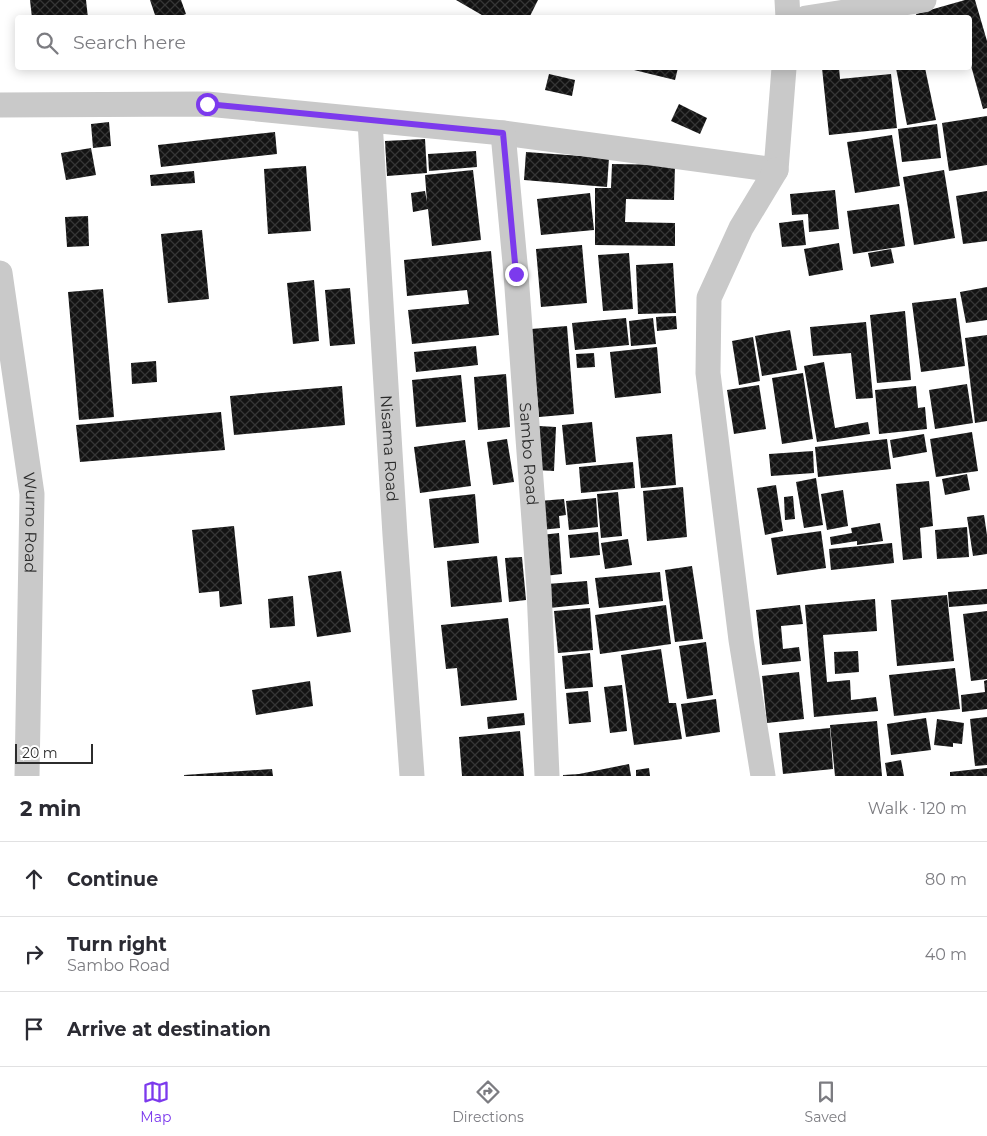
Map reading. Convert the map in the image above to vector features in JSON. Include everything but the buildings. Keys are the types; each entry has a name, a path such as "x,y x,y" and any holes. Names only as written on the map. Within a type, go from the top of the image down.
{"street":[{"path":"787,0 788,15"},
{"path":"826,15 924,0"},
{"path":"763,776 740,640 708,373 709,298 741,228 776,170 784,70"},
{"path":"0,105 207,104 503,133 776,170"},
{"name":"Nisama Road","path":"370,121 395,535 412,776"},
{"name":"Sambo Road","path":"503,133 516,274 538,579 547,776"},
{"name":"Wurno Road","path":"0,273 32,494 27,776"}],"route":[{"path":"207,104 503,133 516,274"}]}
